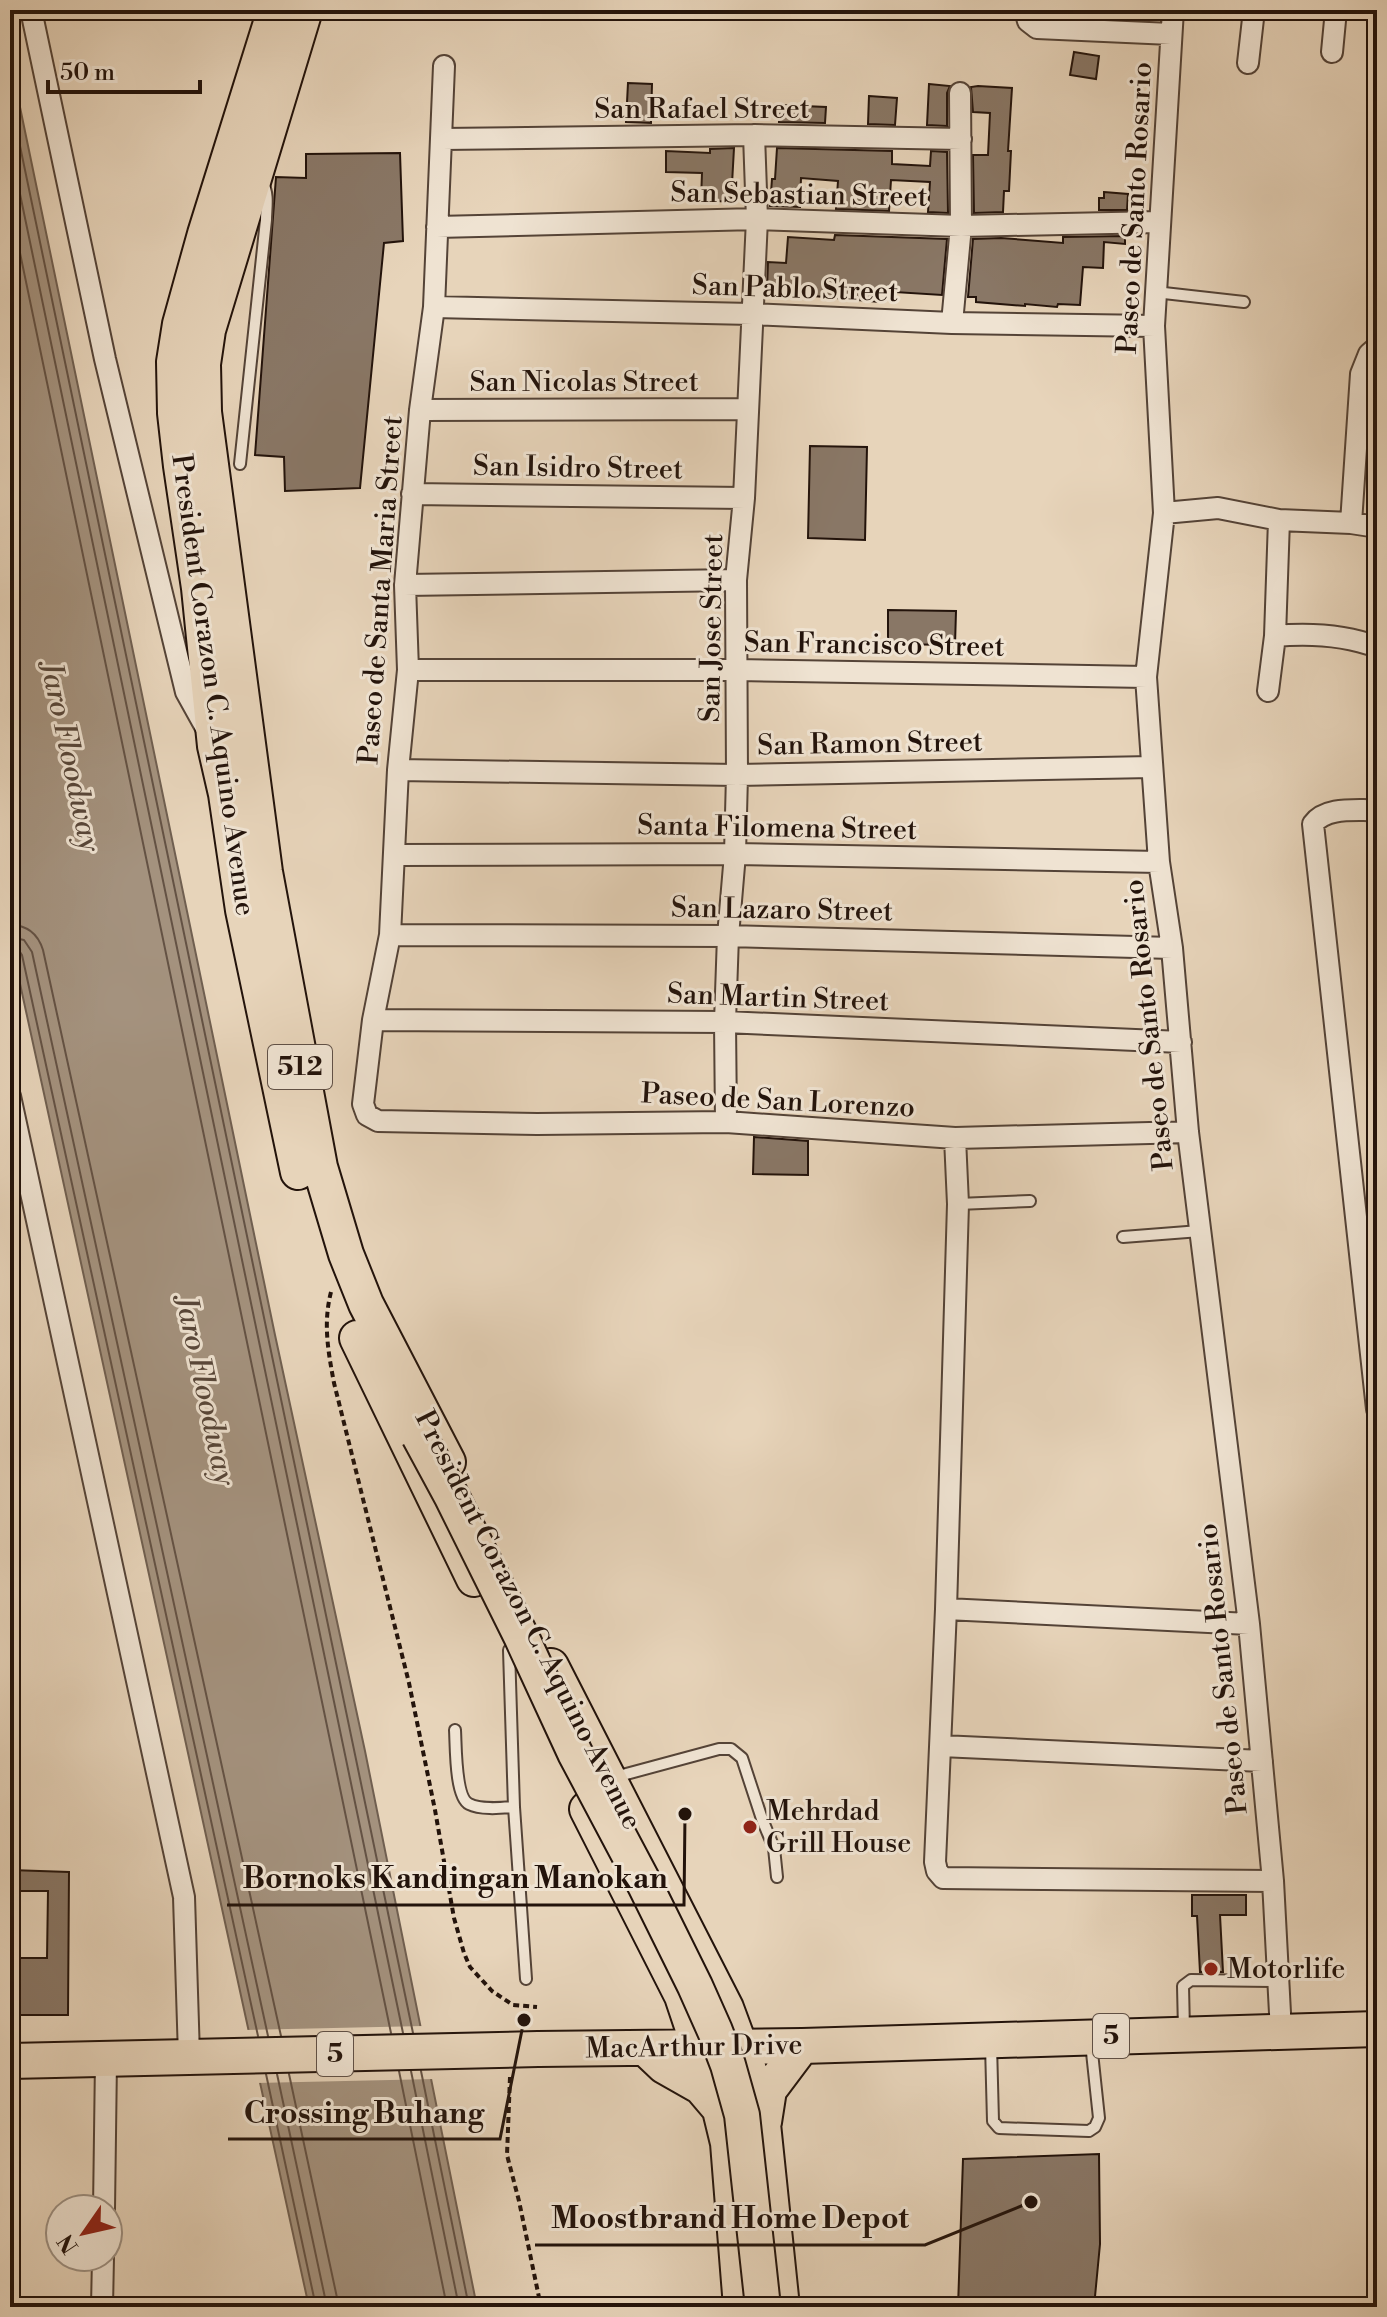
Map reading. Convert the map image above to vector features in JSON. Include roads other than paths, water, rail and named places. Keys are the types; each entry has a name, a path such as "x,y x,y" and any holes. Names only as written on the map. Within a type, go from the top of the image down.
{"main road":[{"name":"President Corazon C. Aquino Avenue","path":"275,10 266,89 248,162 180,324 174,362 175,413 201,508 213,586 240,794 243,910 298,1174 325,1263 345,1312 398,1394 610,1779 715,1986 741,2046 763,2124 782,2307"},
{"name":"President Corazon C. Aquino Avenue","path":"266,89 305,10"},
{"name":"President Corazon C. Aquino Avenue","path":"213,586 215,746 240,794 265,872 320,1167 346,1254 430,1491 682,1996 728,2143 741,2307"},
{"name":"President Corazon C. Aquino Avenue","path":"398,1394 521,1636 575,1753 689,1973 720,2042 742,2115 763,2307"},
{"path":"665,1965 673,1990 669,2009 659,2027 638,2048 701,2087 720,2110"},
{"path":"715,1986 746,2017 802,2046 769,2090 763,2124"},
{"name":"MacArthur Drive","path":"10,2061 802,2046 1377,2029"}],"street":[{"path":"31,10 105,359 186,692 215,746"},
{"path":"1025,10 1028,21 1037,28 1171,34"},
{"name":"Paseo de Santo Rosario","path":"1173,10 1154,326 1164,513 1146,677 1159,862 1172,948 1188,1132 1249,1624 1273,1881 1281,2032"},
{"path":"1248,63 1254,10"},
{"path":"1332,52 1336,10"},
{"name":"Paseo de Santa Maria Street","path":"367,1115 363,1104 373,1020 390,935 398,770 408,670 405,585 420,410 434,307 444,66"},
{"path":"952,323 961,226 960,93"},
{"name":"San Rafael Street","path":"442,139 754,135 961,139"},
{"name":"San Jose Street","path":"726,1122 725,1022 737,775 736,580 744,498 757,219 754,135"},
{"name":"San Sebastian Street","path":"437,227 757,219 961,226 1159,222"},
{"name":"San Pablo Street","path":"434,307 1154,326"},
{"path":"1351,523 1361,374 1369,354 1377,347"},
{"name":"San Nicolas Street","path":"420,410 747,409"},
{"name":"San Isidro Street","path":"412,494 744,498"},
{"path":"1164,513 1218,508 1279,520 1377,527"},
{"path":"1268,691 1275,636 1279,520"},
{"path":"405,585 736,580"},
{"path":"1275,636 1301,634 1360,641 1377,647"},
{"name":"San Francisco Street","path":"408,670 738,670 1146,677"},
{"name":"San Ramon Street","path":"398,770 737,775 1152,767"},
{"path":"1377,810 1331,812 1319,816 1313,824 1377,1409"},
{"name":"Santa Filomena Street","path":"394,855 735,854 1159,862"},
{"name":"San Lazaro Street","path":"390,935 728,936 1172,948"},
{"name":"San Martin Street","path":"373,1020 725,1022 1181,1042"},
{"path":"10,1096 184,1897 195,2056"},
{"name":"Paseo de San Lorenzo","path":"367,1115 378,1121 537,1124 726,1122 955,1138 1188,1132"},
{"path":"955,1138 958,1204 937,1871 943,1878 1273,1881"},
{"path":"946,1609 1249,1624"},
{"path":"941,1746 1262,1761"},
{"path":"104,2193 106,2060"},
{"path":"102,2307 103,2273"}],"lane":[{"path":"240,464 266,220 265,188 248,162"},
{"path":"1155,292 1244,302"},
{"path":"958,1204 1030,1201"},
{"path":"1123,1237 1200,1231"},
{"path":"509,1650 514,1807 526,1979"},
{"path":"455,1730 459,1786 463,1799 470,1806 514,1807"},
{"path":"610,1779 719,1749 731,1749 742,1758 769,1833 777,1877"},
{"path":"1184,2034 1185,1982 1279,1981"},
{"path":"990,2039 995,2125 999,2128 1089,2131 1099,2118 1091,2037"}],"water":[{"name":"Jaro Floodway","path":"10,59 275,1335 365,1751 477,2307 309,2307 10,938"}],"place":[{"name":"Bornoks Kandingan Manokan","path":"685,1814"},
{"name":"Mehrdad Grill House","path":"750,1827"},
{"name":"Motorlife","path":"1211,1969"},
{"name":"Crossing Buhang","path":"524,2020"},
{"name":"Moostbrand Home Depot","path":"1031,2202"}]}
